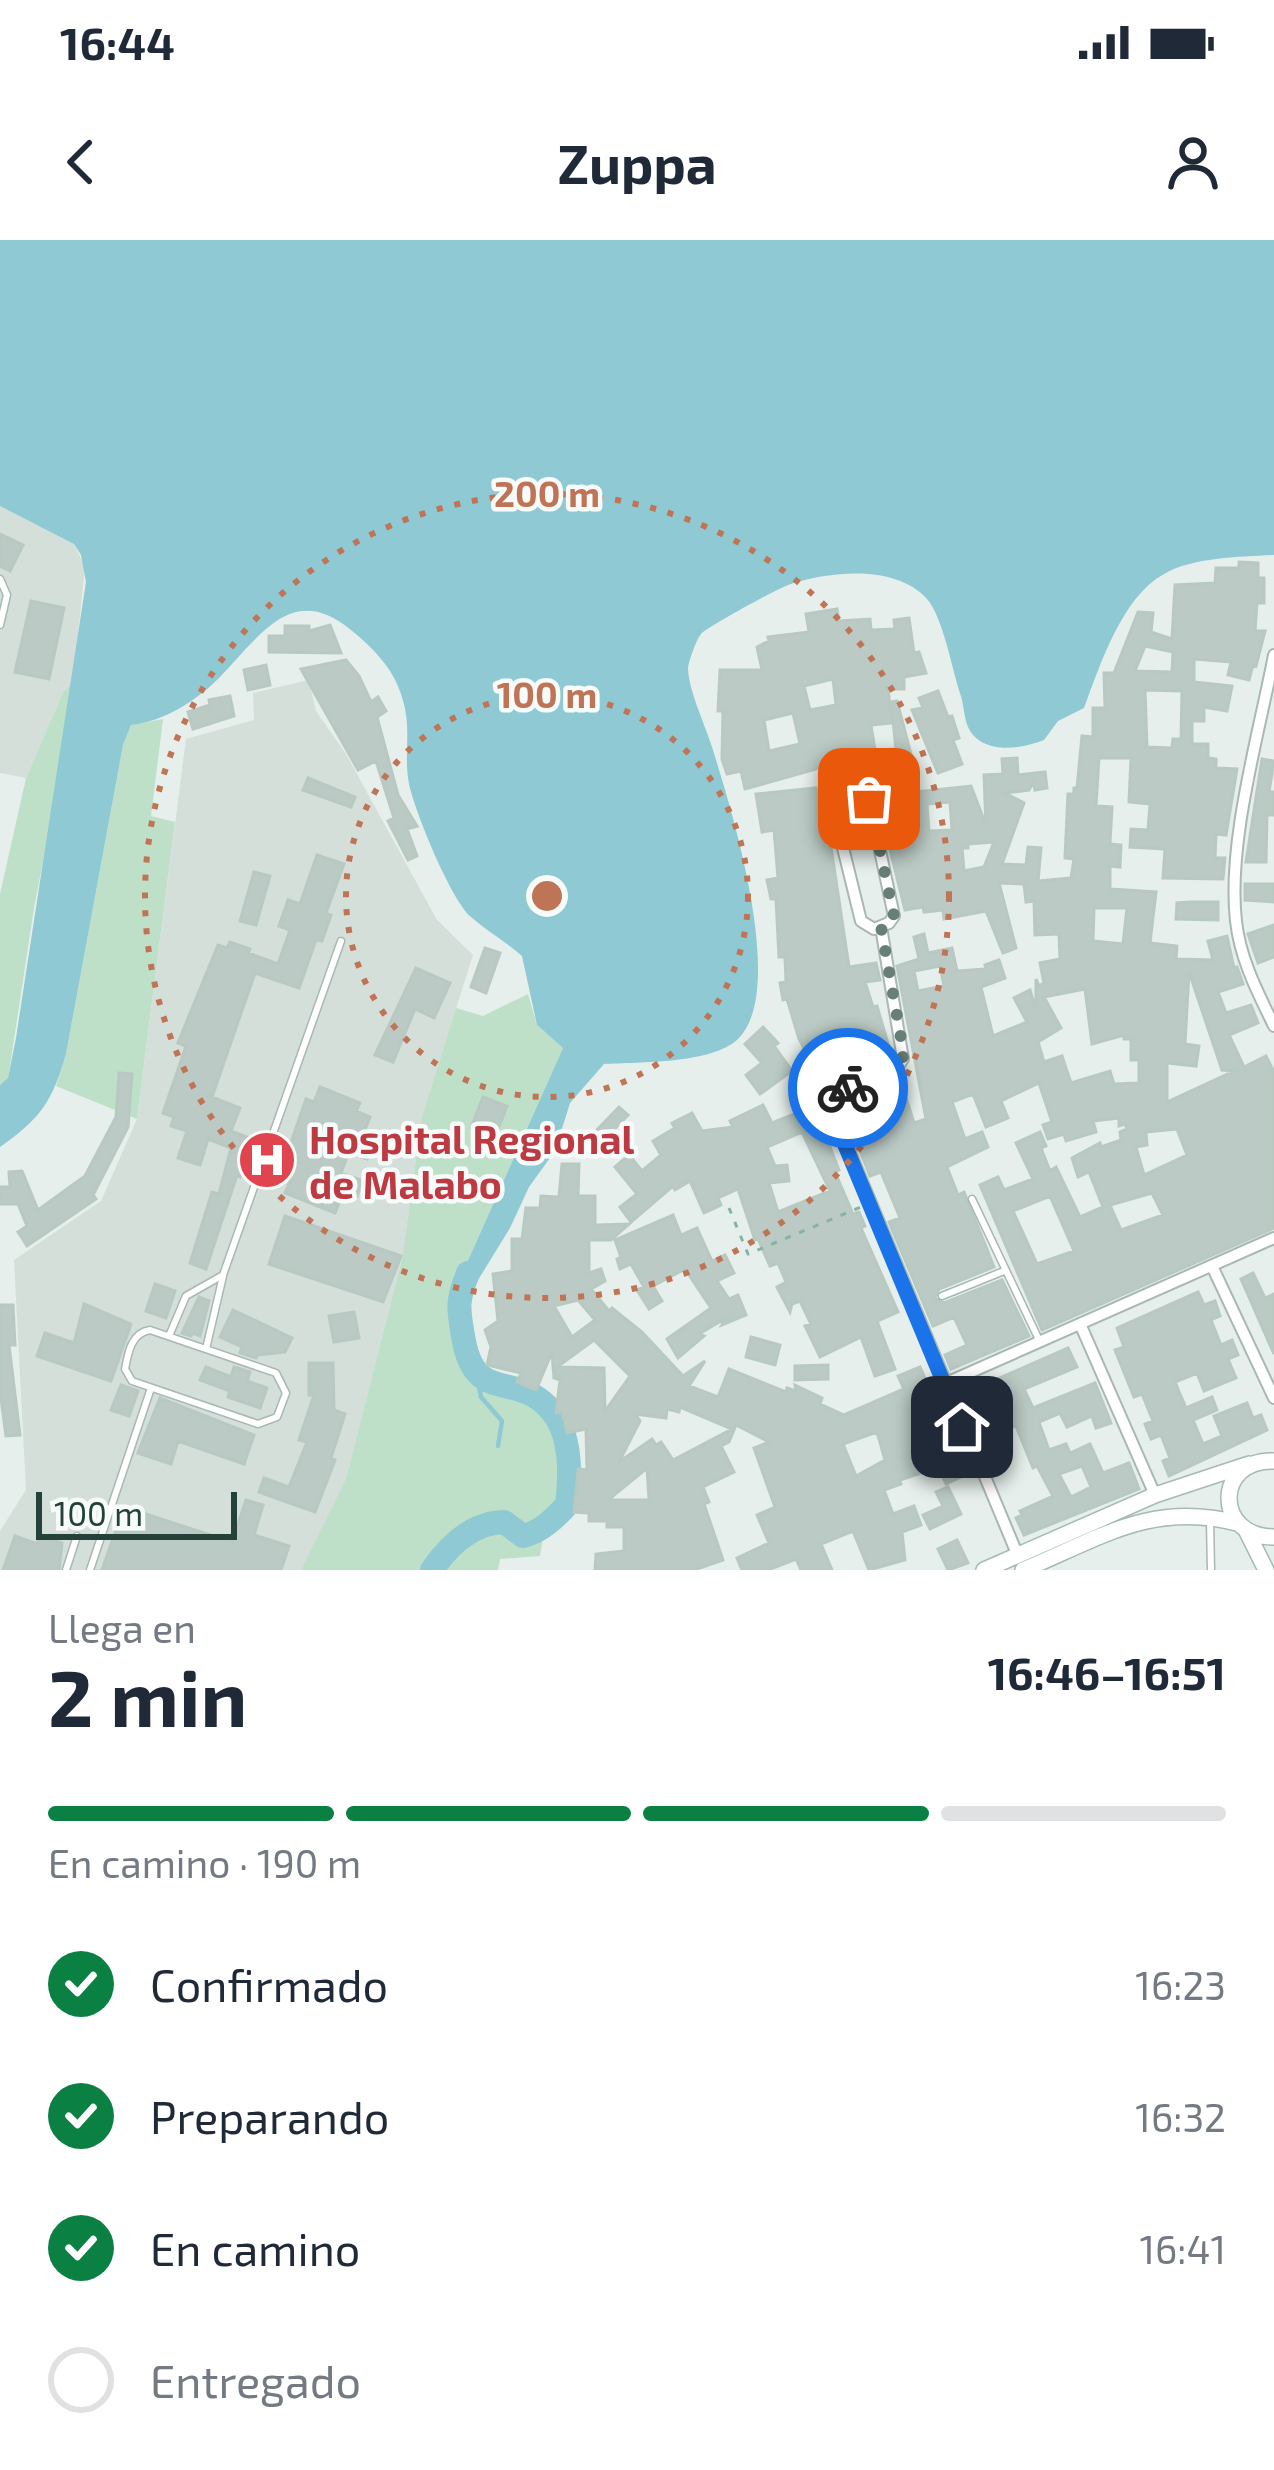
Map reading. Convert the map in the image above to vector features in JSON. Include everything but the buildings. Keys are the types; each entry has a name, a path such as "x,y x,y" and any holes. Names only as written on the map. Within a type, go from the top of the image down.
{"main road":[{"path":"1266,1570 1231,1511 1230,1490 1235,1478 1274,1449"},
{"path":"1021,1563 1154,1495 1253,1463 1274,1461"},
{"path":"984,1570 1021,1563 1157,1516 1210,1516 1259,1537 1274,1537"}],"street":[{"path":"1274,655 1234,896 1244,957 1274,1026"},
{"path":"857,788 869,799 894,916 881,927 865,927 861,921 834,811 836,794 842,789 857,788"},
{"path":"881,927 903,1059 898,1066 836,1094 830,1102 1021,1563"},
{"path":"944,1384 1274,1238"},
{"path":"1212,1266 1274,1398"},
{"path":"1081,1327 1154,1495"}],"lane":[{"path":"0,579 7,595 0,626"},
{"path":"206,1348 224,1275 341,940"},
{"path":"972,1199 1040,1344"},
{"path":"942,1296 1004,1271"},
{"path":"169,1336 186,1296 224,1275"},
{"path":"143,1330 206,1348 282,1378 286,1394 277,1417 258,1424 127,1376 132,1344 143,1330"},
{"path":"90,1570 151,1388"},
{"path":"1210,1516 1211,1570"},
{"path":"66,1570 77,1537"}],"path":[{"path":"729,1208 748,1254 869,1204"}],"shaded area":[{"path":"0,506 64,536 74,544 85,567 73,682 63,692 26,778 0,773"},
{"name":"Hospital Regional de Malabo","path":"309,680 316,711 346,754 437,920 473,955 422,1116 402,1259 346,1480 304,1570 0,1570 0,1531 26,1490 14,1260 101,1201 137,1119 186,739 254,720 253,693"}],"green space":[{"path":"73,682 76,691 34,908 8,1079 0,1085 0,894 26,778 63,692"},
{"path":"163,719 151,816 175,822 137,1119 56,1086 66,1054 123,745 131,725"},
{"path":"528,994 537,1025 563,1048 453,1294 462,1306 469,1368 557,1406 570,1454 565,1499 545,1525 540,1556 500,1559 498,1570 301,1570 346,1479 402,1259 422,1116 456,1008 483,1016"}],"water":[{"path":"0,240 1274,240 1274,555 1189,564 1149,585 1124,615 1084,708 1058,721 1044,740 1025,746 993,746 975,737 933,607 898,580 841,574 804,580 771,593 701,634 689,677 731,811 751,898 758,981 752,1015 738,1039 711,1053 604,1064 570,1103 555,1151 529,1187 462,1306 453,1294 563,1048 537,1025 522,956 463,908 435,855 409,784 406,718 393,675 367,644 330,616 311,611 277,620 199,695 166,715 131,725 123,745 66,1054 43,1108 0,1147 0,1085 8,1078 16,1038 86,582 74,544 0,506"}],"waterway":[{"path":"432,1570 472,1531 504,1522 523,1536 542,1528 567,1505 568,1453 556,1417 535,1396 486,1379 468,1357 459,1311 468,1273"},
{"path":"477,1376 481,1397 502,1421 498,1446"}],"way so far":[{"path":"848,1088 898,1066 904,1055 881,927 894,916 869,799"}],"place":[{"name":"Hospital Regional de Malabo","path":"267,1160"}],"route":[{"path":"848,1088 830,1102 837,1126 962,1427"}]}
